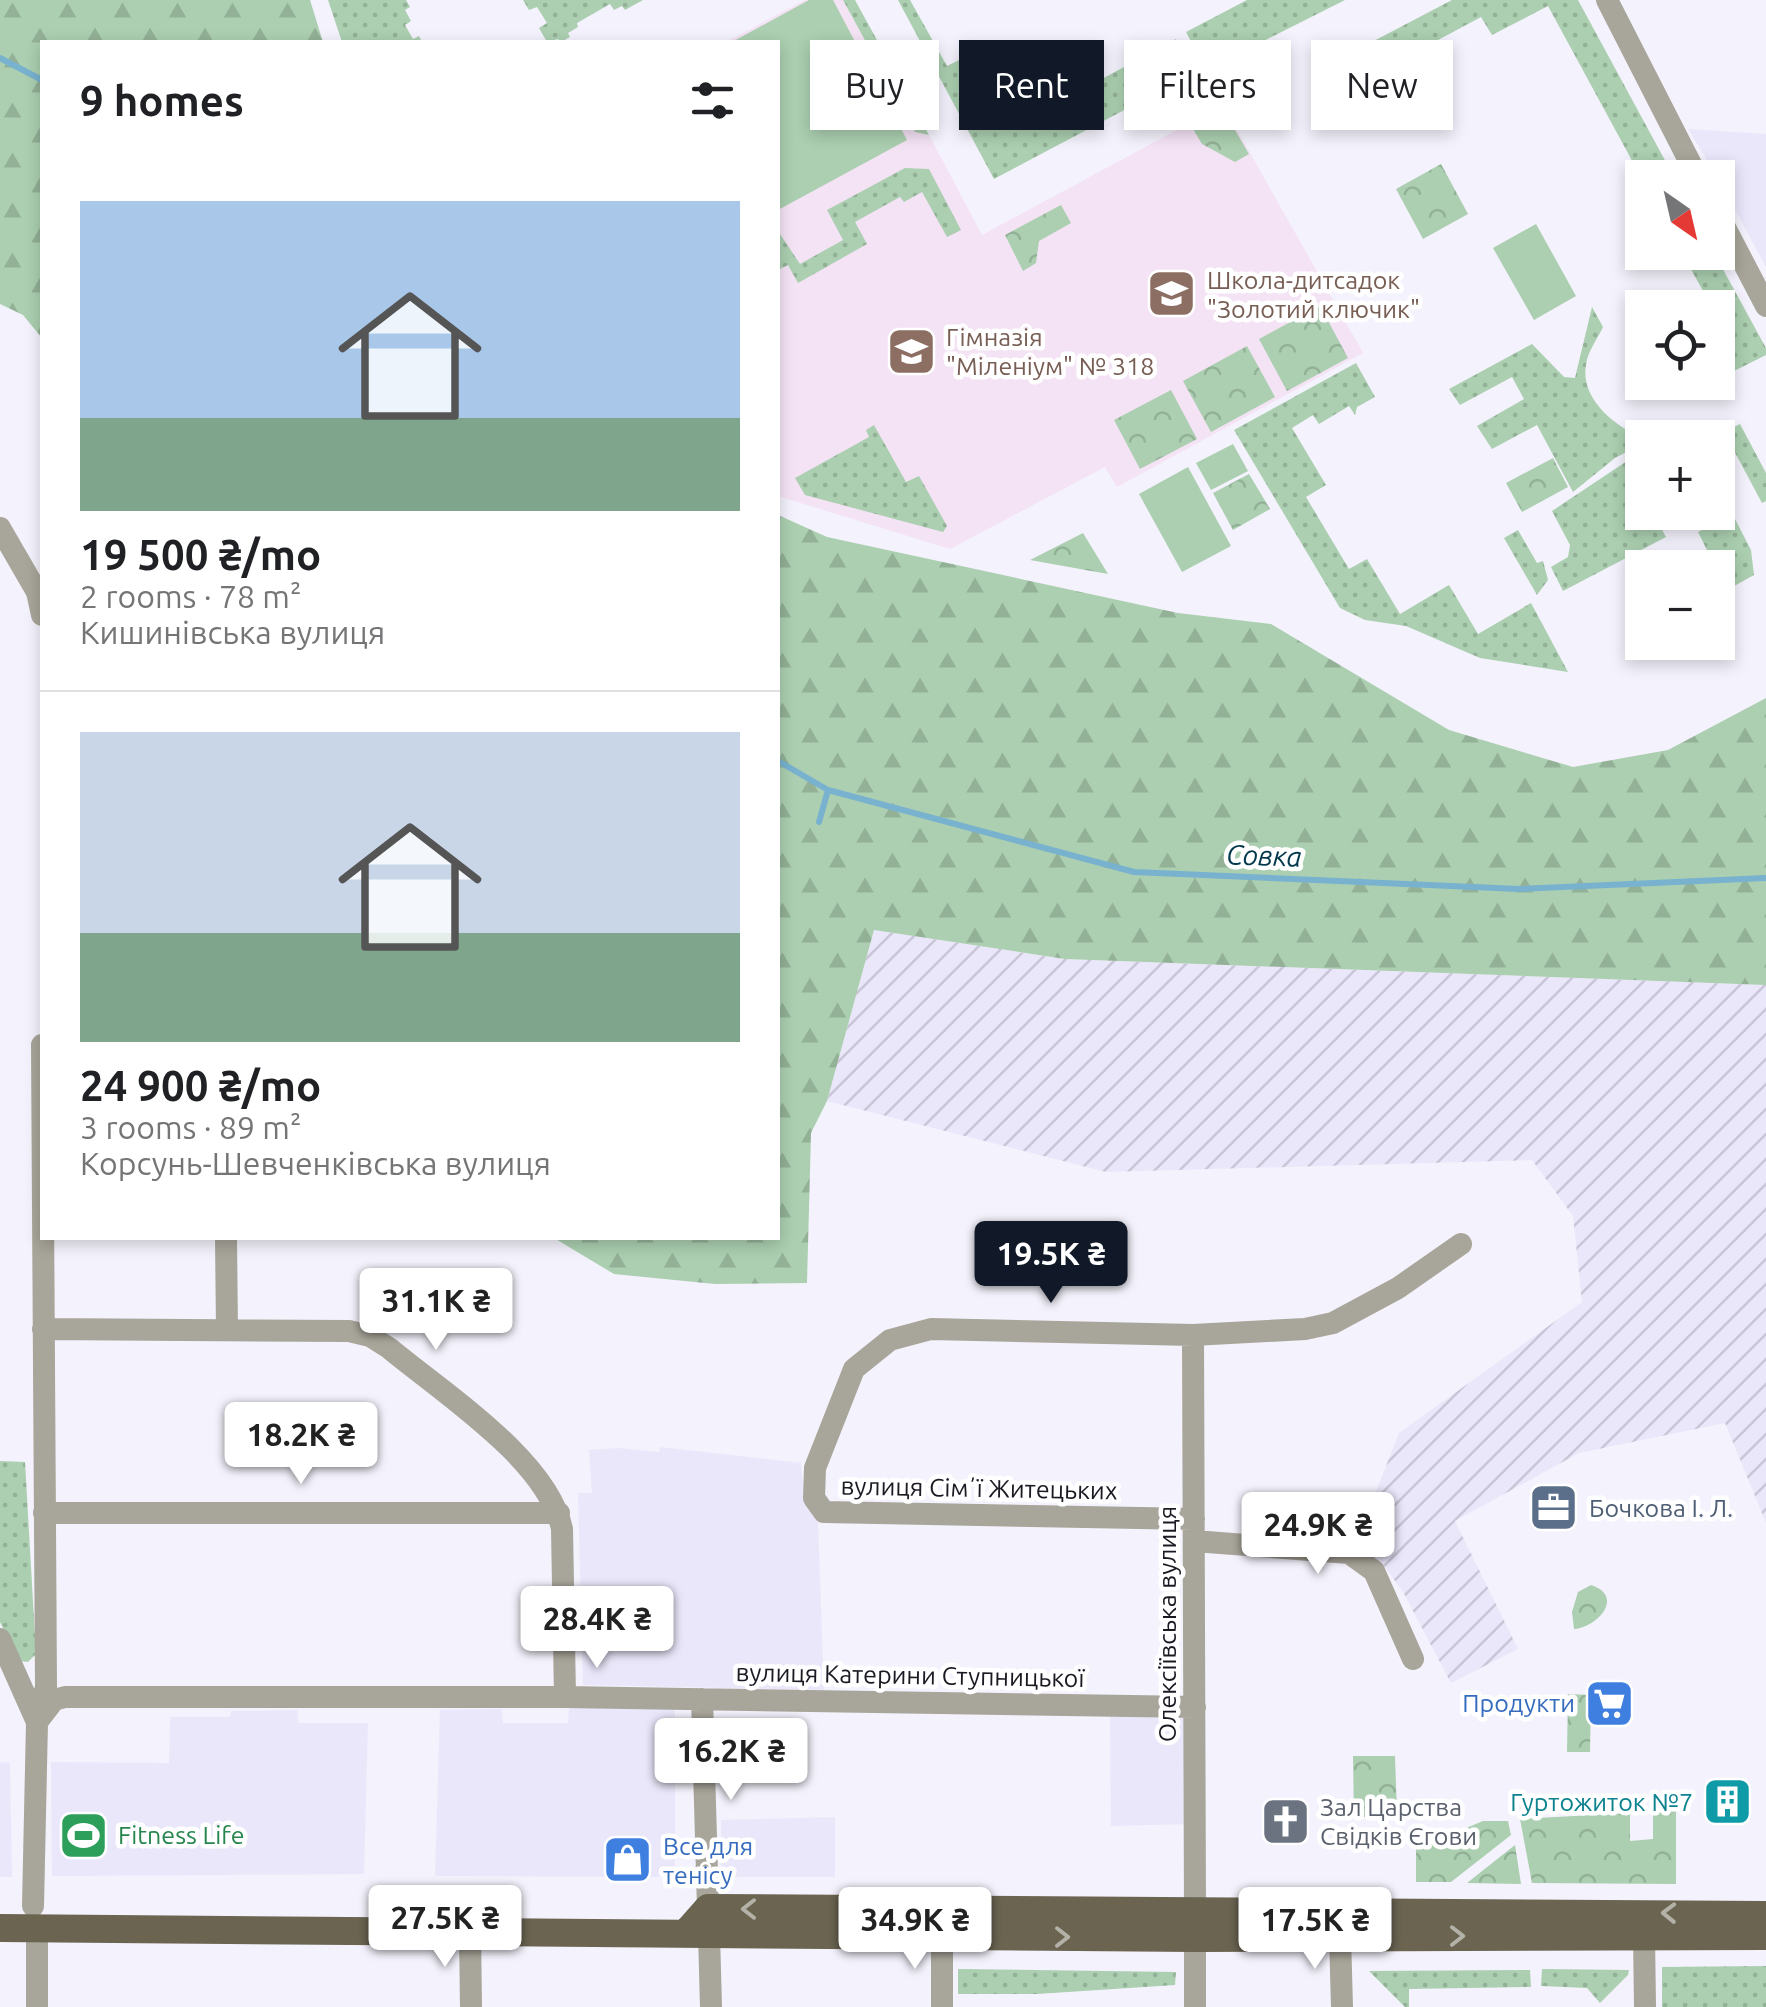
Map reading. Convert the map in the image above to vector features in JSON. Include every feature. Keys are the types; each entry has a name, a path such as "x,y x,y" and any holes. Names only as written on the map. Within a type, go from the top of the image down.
{"main road":[{"path":"0,1928 35,1917 470,1932 701,1925 1195,1925 1766,1915"},
{"path":"701,1925 942,1936 1195,1925 1340,1936 1766,1936"}],"street":[{"path":"1607,0 1689,160"},
{"path":"1735,247 1766,306"},
{"path":"0,528 37,592 40,606"},
{"path":"37,2007 37,1722 46,1688 43,1240"},
{"path":"226,1240 227,1330"},
{"path":"1193,1335 1305,1329 1333,1323 1398,1288 1462,1244"},
{"path":"43,1329 349,1331 370,1336 522,1458 544,1483 559,1513 562,1529 565,1697"},
{"name":"вулиця Сімʼї Житецьких","path":"1193,1335 932,1329 890,1340 854,1369 815,1468 814,1498 824,1512 1194,1530 1349,1554 1374,1572 1413,1659"},
{"name":"Олексіївська вулиця","path":"1193,1335 1195,2007"},
{"path":"44,1513 559,1513"},
{"path":"0,1639 37,1722"},
{"name":"вулиця Катерини Ступницької","path":"37,1722 54,1700 65,1697 565,1697 1194,1707"},
{"path":"702,1699 701,1925 711,2007"},
{"path":"470,1932 471,2007"},
{"path":"1644,1935 1645,2007"},
{"path":"942,1936 942,2007"},
{"path":"1340,1936 1342,2007"}],"shaded area":[{"path":"805,0 843,0 865,40 810,40 810,130 914,130 929,135 982,235 1177,130 1237,130 1363,353 1117,487 1105,467 950,549 780,497 780,40 730,40"},
{"path":"1688,129 1766,134 1766,267 1735,210 1735,160 1707,160"},
{"path":"874,930 1065,959 1766,985 1766,1523 1725,1423 1579,1453 1455,1521 1518,1649 1451,1683 1403,1592 1385,1567 1355,1545 1399,1433 1582,1302 1573,1216 1532,1160 1106,1172 827,1101"},
{"path":"660,1447 801,1463 805,1501 818,1522 824,1690 583,1685 578,1493 592,1493 589,1450 659,1452"},
{"path":"675,1707 675,1877 435,1876 440,1710 502,1709 503,1723 568,1723 569,1708"},
{"path":"297,1710 298,1723 368,1723 364,1874 52,1876 51,1762 169,1763 170,1717 230,1717 231,1711"},
{"path":"1110,1713 1186,1714 1191,1824 1111,1826"},
{"path":"0,1762 10,1763 12,1877 0,1877"},
{"path":"835,1817 835,1877 721,1877 721,1820"}],"green space":[{"path":"0,0 310,0 322,40 40,40 40,336 23,315 0,304"},
{"path":"328,0 406,0 410,7 405,10 411,21 405,25 413,39 419,36 421,40 341,40"},
{"path":"523,0 643,0 625,10 622,6 614,10 610,4 577,23 578,27 565,40 546,40 539,28 547,23 537,7 529,10"},
{"path":"809,0 833,0 854,40 810,40 810,130 902,130 907,140 780,209 780,40 736,40"},
{"path":"843,0 855,0 877,40 865,40"},
{"path":"898,0 910,0 932,40 919,40"},
{"path":"1247,0 1345,0 1266,40 1190,40 1186,32"},
{"path":"1452,0 1578,0 1665,160 1632,160 1548,6 1492,35 1481,17 1438,40 1376,40"},
{"path":"939,52 947,66 959,60 959,114 939,76"},
{"path":"1124,67 1124,110 1104,121 1104,78"},
{"path":"968,130 1087,130 994,179"},
{"path":"1194,130 1235,130 1249,154 1235,162 1202,144"},
{"path":"1441,164 1468,214 1423,239 1396,189"},
{"path":"905,168 929,169 961,230 947,237 922,192 904,202 900,197 855,222 867,244 798,283 788,265 780,269 780,234 800,264 843,240 827,210"},
{"path":"1061,205 1071,223 1039,241 1036,263 1023,271 1005,235"},
{"path":"1536,224 1576,296 1534,320 1493,248"},
{"path":"1691,270 1723,270 1734,290 1703,290"},
{"path":"1735,291 1766,348 1766,355 1735,370"},
{"path":"1320,306 1348,358 1287,391 1259,339"},
{"path":"1592,307 1603,327 1587,360 1588,389 1602,410 1625,428 1625,453 1573,492 1537,425 1492,449 1477,426 1524,399 1512,377 1460,405 1449,389 1532,344 1564,377 1575,378"},
{"path":"1247,346 1275,397 1211,432 1183,381"},
{"path":"1356,363 1375,397 1357,407 1355,415 1349,406 1319,424 1313,415 1292,428 1326,485 1306,497 1349,569 1367,559 1400,614 1449,585 1478,634 1531,603 1568,672 1480,658 1406,626 1365,620 1340,608 1234,430"},
{"path":"1171,390 1197,439 1140,469 1114,420"},
{"path":"1740,424 1766,473 1766,501 1762,503 1735,453 1735,426"},
{"path":"874,425 906,482 919,476 947,526 943,532 805,495 795,478 869,437 866,430"},
{"path":"1233,444 1248,471 1211,490 1196,463"},
{"path":"1553,458 1568,487 1522,512 1506,483"},
{"path":"1625,462 1625,530 1662,530 1666,537 1641,550 1625,550 1625,558 1563,591 1551,567 1568,557 1570,545 1552,511"},
{"path":"1188,467 1231,546 1182,572 1139,494"},
{"path":"1249,474 1270,509 1233,530 1213,493"},
{"path":"780,516 827,537 1178,613 1271,624 1449,730 1573,767 1668,750 1766,698 1766,985 1065,959 874,930 827,1101 811,1133 807,1283 715,1284 614,1274 557,1240 780,1240"},
{"path":"1735,519 1751,550 1754,575 1735,586 1735,550 1707,550 1698,532 1735,530"},
{"path":"1518,530 1537,563 1543,561 1548,580 1537,595 1504,538"},
{"path":"1083,533 1108,574 1030,560"},
{"path":"0,1461 25,1462 36,1654 28,1662 19,1661 0,1622"},
{"path":"1591,1585 1601,1590 1607,1603 1592,1623 1574,1629 1572,1612 1578,1592"},
{"path":"1568,1694 1591,1695 1590,1752 1567,1752"},
{"path":"1353,1756 1395,1756 1397,1814 1354,1818"},
{"path":"1653,1809 1676,1809 1676,1884 1532,1883 1520,1819 1630,1813 1630,1841 1653,1839"},
{"path":"1483,1821 1508,1821 1511,1835 1451,1882 1416,1882 1416,1849"},
{"path":"1515,1845 1521,1884 1467,1883"},
{"path":"1766,1966 1766,2007 1662,2007 1662,1967"},
{"path":"958,1969 1176,1972 1175,1985 1037,1994 958,1994"},
{"path":"1542,1969 1629,1970 1600,2003 1587,1988 1541,1986"},
{"path":"1530,1970 1531,1987 1409,1989 1409,2007 1369,1971"}],"waterway":[{"name":"Совка","path":"0,58 40,79"},
{"name":"Совка","path":"780,762 828,790 1134,872 1519,889 1766,878"},
{"path":"819,822 828,790"}],"place":[{"name":"Школа-дитсадок \"Золотий ключик\"","path":"1172,294"},
{"name":"Гімназія \"Міленіум\" № 318","path":"911,351"},
{"name":"Бочкова І. Л.","path":"1554,1508"},
{"name":"Продукти","path":"1610,1703"},
{"name":"Гуртожиток №7","path":"1728,1802"},
{"name":"Зал Царства Свідків Єгови","path":"1285,1821"},
{"name":"Fitness Life","path":"83,1835"},
{"name":"Все для тенісу","path":"628,1860"}]}
